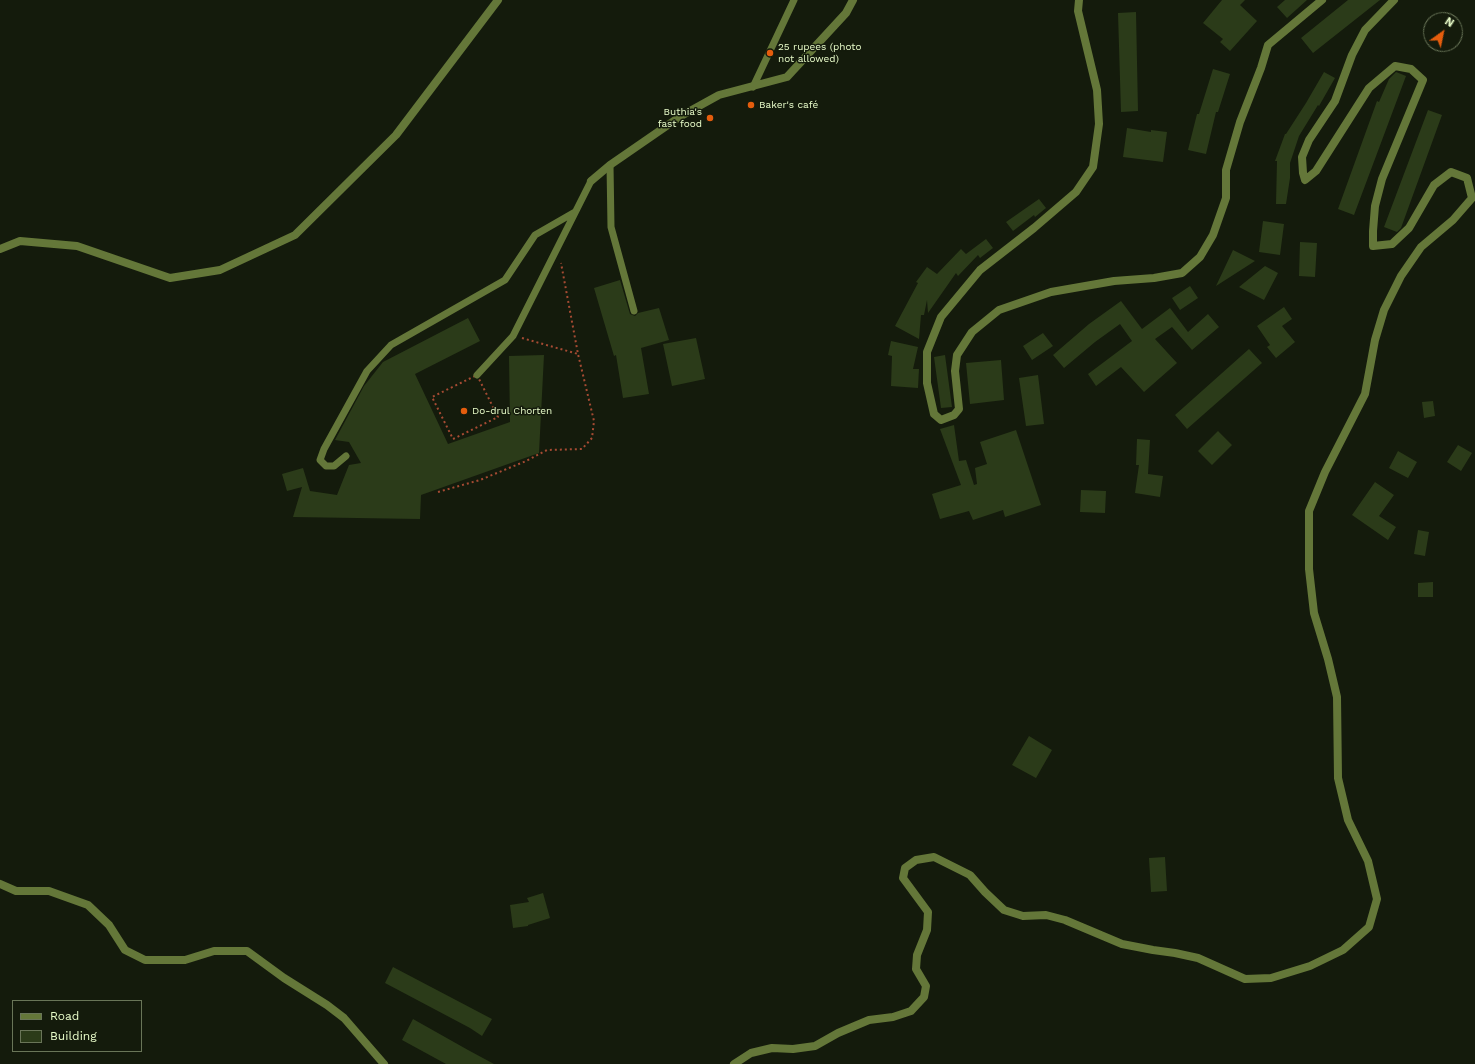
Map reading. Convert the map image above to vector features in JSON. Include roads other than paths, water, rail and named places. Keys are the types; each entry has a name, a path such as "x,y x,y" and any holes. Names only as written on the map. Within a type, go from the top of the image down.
{"street":[{"path":"0,249 20,241 77,246 170,278 220,270 295,235 396,135 498,0"},
{"path":"591,181 610,165 681,116 719,95 787,76 846,13 853,0"},
{"path":"1079,0 1078,11 1097,90 1099,124 1093,167 1076,192 1034,228 980,270 941,318 927,352 927,383 934,414 941,420 954,415 959,409 955,371 957,355 972,332 999,310 1051,292 1114,281 1154,278 1182,273 1200,257 1213,235 1226,198 1226,170 1240,122 1261,68 1268,45 1322,0"},
{"path":"734,1064 751,1053 772,1048 793,1049 815,1046 838,1033 869,1020 893,1017 911,1011 924,997 926,986 916,969 916,955 926,930 928,912 903,878 905,868 916,860 934,857 970,876 1004,910 1023,916 1046,915 1065,920 1122,944 1153,950 1175,952 1198,958 1245,980 1271,978 1310,966 1343,950 1370,926 1377,899 1368,860 1348,820 1338,778 1337,697 1328,659 1314,614 1309,569 1309,511 1325,472 1365,394 1375,340 1384,310 1401,276 1421,247 1454,220 1472,198 1467,178 1451,172 1434,185 1409,228 1392,244 1373,246 1375,206 1382,180 1423,80 1410,69 1395,66 1369,88 1316,171 1304,180 1302,157 1309,140 1335,101 1352,55 1364,30 1394,0"},
{"path":"0,884 16,890 49,891 88,906 109,925 125,950 145,960 185,960 214,951 247,951 344,1018 384,1064"}],"lane":[{"path":"752,87 794,0"},
{"path":"610,165 612,227 634,311"},
{"path":"477,375 513,336 591,181"},
{"path":"346,456 334,466 326,466 320,460 324,449 367,371 391,345 505,280 534,235 575,212"}],"place":[{"name":"25 rupees (photo not allowed)","path":"770,53"},
{"name":"Baker's café","path":"751,105"},
{"name":"Buthia's fast food","path":"710,118"},
{"name":"Do-drul Chorten","path":"464,411"}]}
